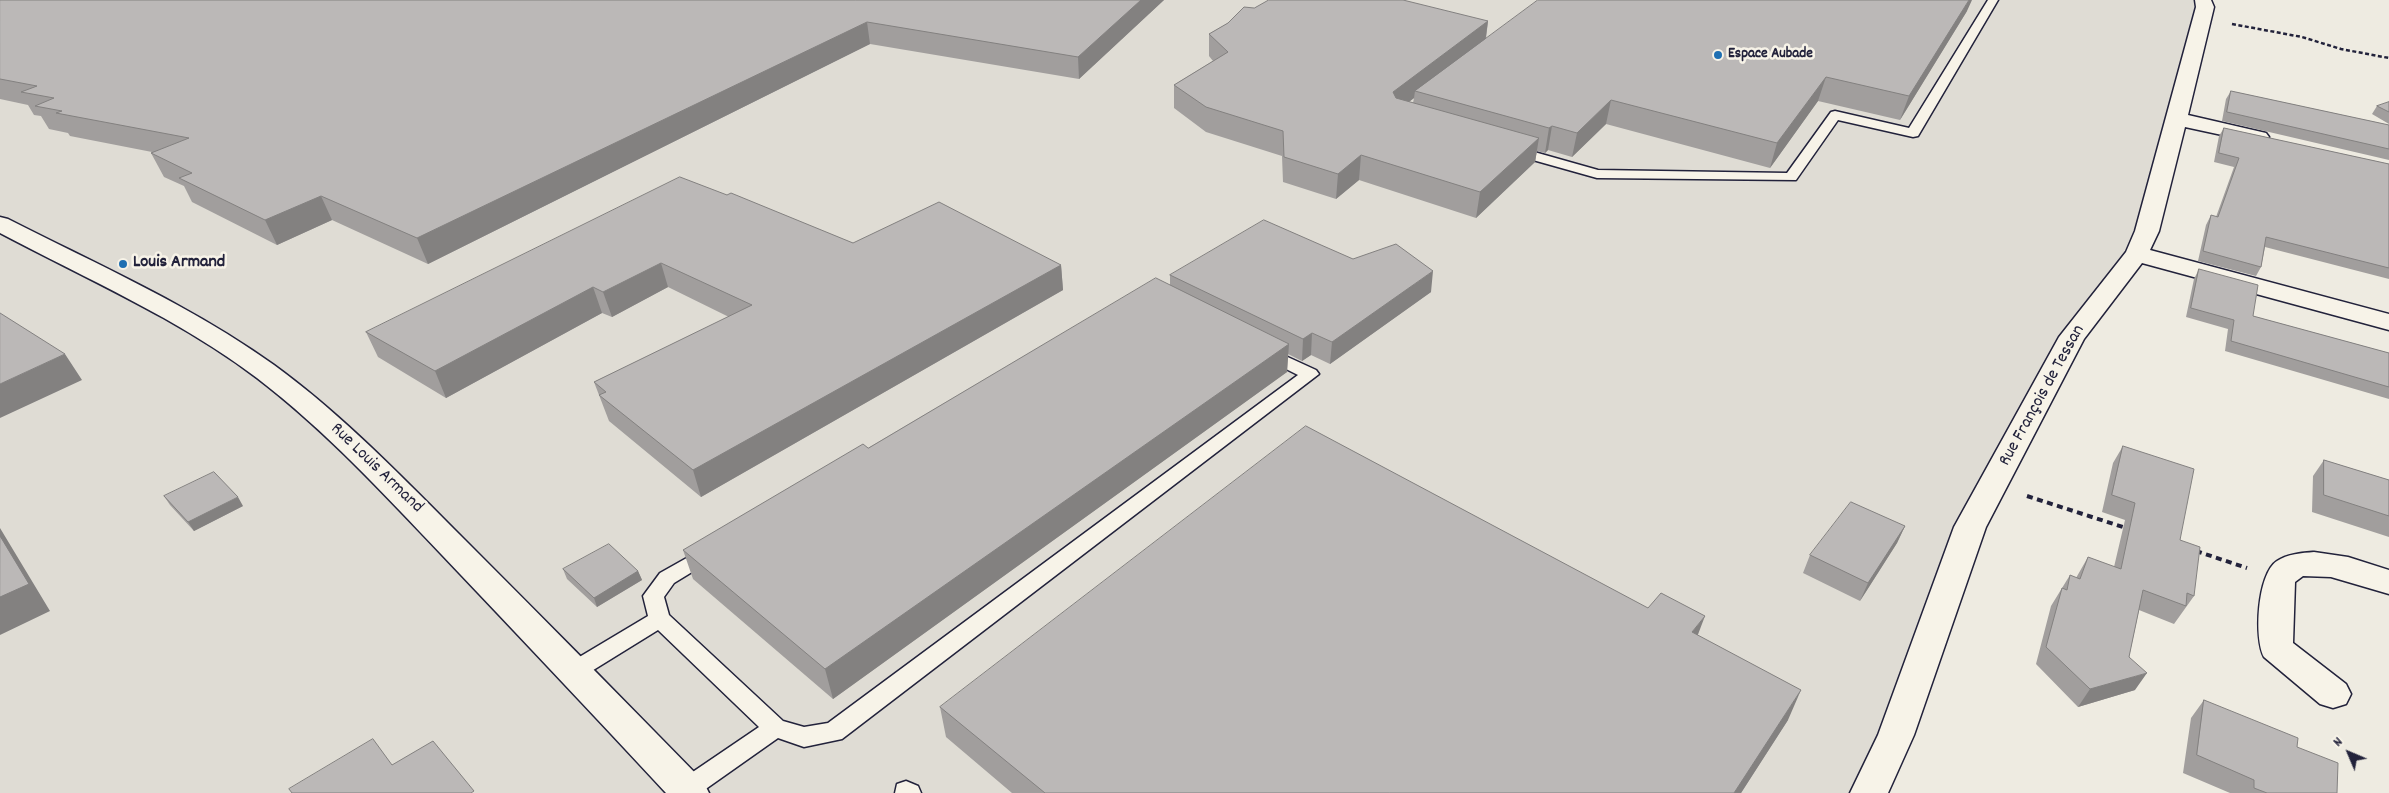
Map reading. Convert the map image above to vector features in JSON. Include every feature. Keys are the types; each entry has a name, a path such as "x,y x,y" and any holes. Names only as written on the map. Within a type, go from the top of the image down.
{"street":[{"name":"Rue François de Tessan","path":"1869,793 1896,735 1970,527 2072,337 2136,254 2147,231 2205,7 2203,0"},
{"path":"2177,119 2279,142"},
{"name":"Rue Louis Armand","path":"0,224 101,275 204,332 237,352 312,408 388,479 688,791"},
{"path":"2136,254 2389,322"},
{"path":"2333,694 2276,648 2280,578 2288,570 2296,566 2319,563 2335,565 2389,582"}],"lane":[{"path":"1502,147 1597,174 1791,177 1835,115 1913,133 1993,0"},
{"path":"727,542 667,578 653,596 660,619 775,728 804,737 834,732 1310,374 1250,344"},
{"path":"574,671 660,619"},
{"path":"688,791 775,728"}],"path":[{"path":"2228,23 2302,37 2341,49 2389,58"},
{"path":"1993,485 2132,530"},
{"path":"2188,548 2280,578"}],"shaded area":[{"path":"0,0 2203,0 2147,231 2034,405 1869,793 0,793"}],"building":[{"path":"0,0 1141,0 1078,57 867,22 417,238 321,196 265,220 179,178 192,173 151,153 189,138 56,113 62,111 35,106 54,98 21,92 37,86 0,79"},
{"path":"1269,0 1403,0 1488,21 1393,92 1396,98 1539,138 1480,192 1361,155 1338,174 1284,157 1283,131 1206,107 1174,85 1228,52 1209,34 1228,23 1244,7 1254,8"},
{"name":"Espace Aubade","path":"1538,0 1969,0 1909,96 1826,77 1777,143 1611,100 1577,133 1552,126 1549,128 1415,91"},
{"path":"2231,91 2389,125 2389,149 2227,112"},
{"path":"2389,102 2389,112 2377,106"},
{"path":"2224,128 2389,164 2389,268 2266,237 2261,267 2203,251 2211,215 2218,217 2239,158 2219,153"},
{"path":"680,177 727,195 731,193 853,243 939,202 1061,265 693,470 599,395 606,392 594,382 752,305 661,263 603,292 593,287 435,371 366,332"},
{"path":"1264,220 1353,259 1396,244 1433,271 1332,342 1312,333 1303,339 1170,275"},
{"path":"2199,269 2258,285 2253,316 2389,353 2389,387 2231,341 2234,320 2191,308"},
{"path":"1156,278 1289,344 825,669 683,550 863,444 868,448"},
{"path":"0,313 65,354 0,384"},
{"path":"1306,426 1648,608 1661,593 1705,616 1692,632 1801,690 1734,793 1045,793 940,707"},
{"path":"2123,446 2194,469 2180,540 2200,547 2194,596 2187,593 2186,606 2143,590 2129,657 2147,673 2090,689 2046,647 2062,588 2067,590 2070,575 2080,579 2088,557 2121,569 2135,503 2112,495"},
{"path":"2324,460 2389,480 2389,516 2324,495"},
{"path":"214,472 238,497 188,522 164,496"},
{"path":"1851,502 1905,526 1868,583 1810,555"},
{"path":"0,536 29,584 0,597"},
{"path":"609,544 638,571 594,598 563,569"},
{"path":"2204,700 2298,738 2297,747 2338,763 2337,793 2267,793 2254,788 2254,780 2197,755"},
{"path":"373,739 392,765 433,741 474,791 471,793 292,793 289,789"}],"place":[{"name":"Espace Aubade","path":"1718,55"},
{"name":"Louis Armand","path":"123,264"}]}
